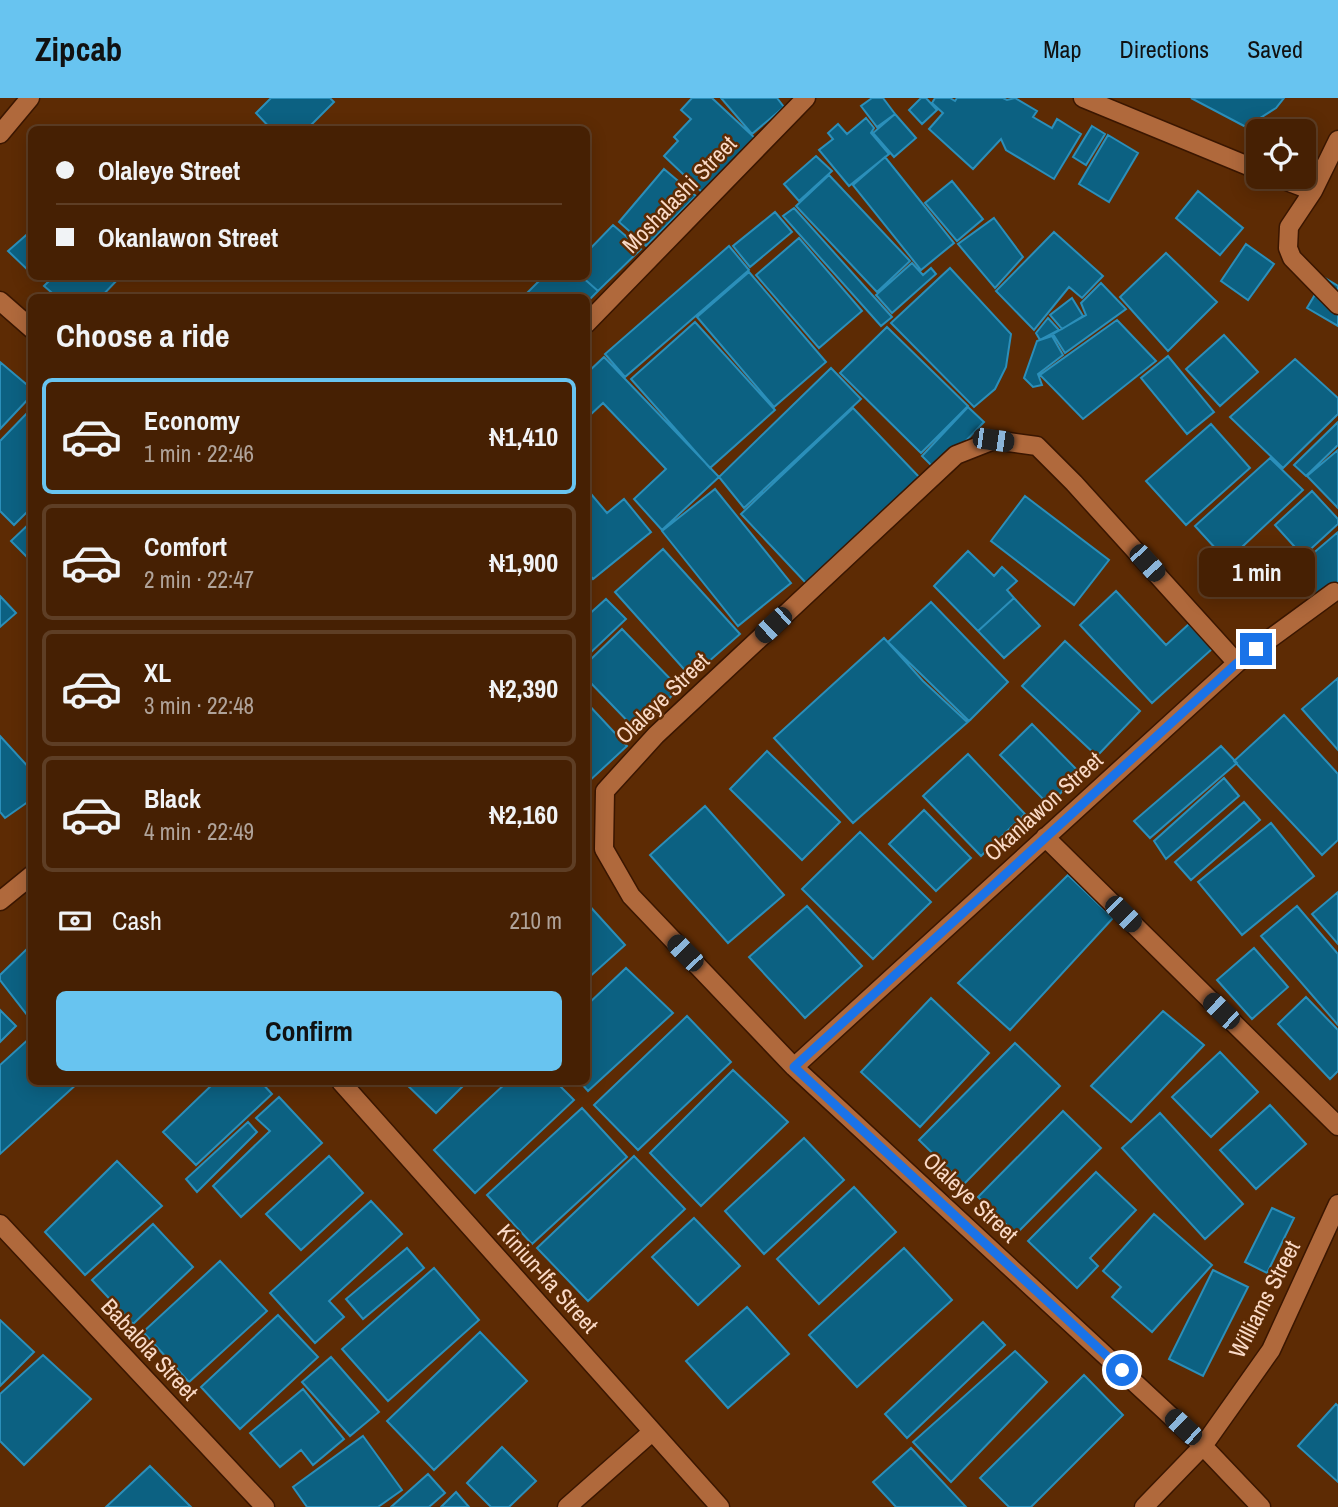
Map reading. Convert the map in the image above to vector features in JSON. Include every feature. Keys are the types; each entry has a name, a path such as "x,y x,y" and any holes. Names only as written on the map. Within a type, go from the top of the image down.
{"street":[{"path":"0,134 30,98"},
{"name":"Moshalashi Street","path":"590,320 806,98"},
{"path":"1083,98 1246,165"},
{"path":"1338,140 1313,191 1289,227 1292,257 1338,305"},
{"path":"1308,189 1313,191"},
{"path":"0,301 28,326"},
{"name":"Olaleye Street","path":"1237,663 1074,483 1037,446 993,440 956,455 656,735 605,791 604,849 631,896 794,1067 1203,1446 1261,1507"},
{"name":"Okanlawon Street","path":"794,1067 1237,663 1334,592"},
{"path":"1045,837 1338,1126"},
{"path":"0,901 28,877"},
{"name":"Kiniun-Ifa Street","path":"344,1085 720,1507"},
{"name":"Williams Street","path":"1144,1507 1203,1446 1271,1350 1338,1204"},
{"name":"Babalola Street","path":"0,1224 265,1507"},
{"path":"567,1507 652,1432"}],"building":[{"path":"271,98 330,98 334,102 310,126 268,126 256,113"},
{"path":"692,98 712,98 757,140 705,195 664,156 678,141 674,137 691,119 681,110"},
{"path":"721,98 777,98 784,107 752,134"},
{"path":"872,98 883,98 895,114 877,127 861,106"},
{"path":"921,98 926,98 937,110 922,124 909,110"},
{"path":"935,98 950,98 955,101 957,98 1015,98 1037,111 1033,117 1052,128 1057,119 1081,134 1054,179 1006,150 1001,139 973,169 929,129 943,113 932,103"},
{"path":"1191,98 1284,98 1276,108 1259,119 1246,119 1246,127"},
{"path":"895,114 916,138 894,157 873,133"},
{"path":"866,118 874,128 871,133 889,154 849,186 819,150 833,139 828,133 838,124 847,134"},
{"path":"1092,126 1105,134 1086,165 1073,157"},
{"path":"1108,135 1138,153 1109,202 1079,184"},
{"path":"816,156 832,171 799,201 784,184"},
{"path":"885,157 954,243 921,270 853,185"},
{"path":"664,169 696,196 646,246 619,222"},
{"path":"829,175 910,261 877,292 796,206"},
{"path":"952,181 983,219 957,241 925,203"},
{"path":"1198,191 1243,228 1220,255 1176,218"},
{"path":"794,208 892,317 881,326 783,216"},
{"path":"775,212 792,232 750,267 733,246"},
{"path":"994,218 1023,257 995,288 958,244"},
{"path":"613,225 641,249 598,291 586,280 590,280 590,249"},
{"path":"1054,232 1103,276 1082,298 1069,287 1034,330 996,291"},
{"path":"28,234 28,270 8,251"},
{"path":"799,238 862,311 819,348 756,275"},
{"path":"1246,244 1274,264 1248,300 1221,281"},
{"path":"729,246 749,270 625,377 605,354"},
{"path":"1166,253 1217,302 1168,351 1120,297"},
{"path":"912,263 923,275 931,268 936,274 892,313 876,295"},
{"path":"950,268 1011,334 1006,367 995,389 974,407 891,323"},
{"path":"749,272 826,362 774,407 697,317"},
{"path":"1325,278 1338,286 1338,326 1307,308"},
{"path":"50,280 117,280 104,294 53,294 44,286"},
{"path":"540,280 586,280 598,291 590,299 590,294 526,294"},
{"path":"1101,283 1126,309 1065,353 1053,334 1086,315 1081,303"},
{"path":"1072,298 1083,316 1062,329 1050,315"},
{"path":"1048,318 1059,330 1040,340 1036,333"},
{"path":"1117,320 1156,361 1083,419 1040,375"},
{"path":"695,322 775,410 710,468 631,379"},
{"path":"887,327 968,406 921,453 840,373"},
{"path":"1224,335 1258,372 1220,406 1186,369"},
{"path":"1052,336 1063,355 1038,374 1042,385 1033,387 1024,378 1037,341"},
{"path":"1168,356 1214,412 1187,434 1141,378"},
{"path":"604,357 719,477 662,530 634,499 666,469 603,403 590,415 590,370"},
{"path":"1295,359 1338,398 1338,414 1283,468 1230,417"},
{"path":"0,362 28,386 28,399 0,429"},
{"path":"831,368 861,399 744,508 719,477"},
{"path":"968,407 984,422 937,471 922,456"},
{"path":"853,408 921,479 806,583 741,514"},
{"path":"28,412 28,511 14,525 0,511 0,441"},
{"path":"1338,422 1338,445 1306,476 1294,465"},
{"path":"1211,424 1250,468 1186,525 1146,481"},
{"path":"1338,450 1338,508 1307,476"},
{"path":"1270,458 1303,490 1227,561 1195,526"},
{"path":"715,489 791,583 738,626 662,531"},
{"path":"1312,491 1338,519 1338,524 1303,556 1275,525"},
{"path":"590,493 607,513 624,499 651,532 593,579 590,576"},
{"path":"1025,496 1109,560 1074,605 991,541"},
{"path":"28,525 28,558 11,541"},
{"path":"1338,532 1338,582 1315,602 1290,573"},
{"path":"663,549 740,634 691,677 615,592"},
{"path":"968,551 994,576 1002,567 1017,581 1007,590 1014,598 978,631 934,586"},
{"path":"1116,591 1166,645 1189,624 1212,649 1152,703 1080,625"},
{"path":"0,596 16,613 0,627"},
{"path":"1014,598 1040,626 1004,658 978,631"},
{"path":"606,599 626,619 590,653 590,613"},
{"path":"931,602 1008,682 969,721 888,642"},
{"path":"622,629 679,688 638,732 590,682 590,660"},
{"path":"884,638 923,681 969,721 853,823 774,738"},
{"path":"1065,641 1140,711 1097,756 1022,686"},
{"path":"1338,678 1338,750 1302,709"},
{"path":"590,706 627,746 590,780"},
{"path":"1284,715 1338,774 1338,840 1322,855 1234,761"},
{"path":"1032,724 1080,773 1049,805 1000,755"},
{"path":"0,736 28,767 28,802 5,818 0,812"},
{"path":"1221,746 1237,763 1150,838 1134,821"},
{"path":"767,751 840,822 802,860 730,789"},
{"path":"968,754 1025,814 981,856 923,796"},
{"path":"1224,778 1239,796 1166,859 1154,841"},
{"path":"1244,802 1260,820 1191,880 1175,862"},
{"path":"705,806 784,895 728,943 650,855"},
{"path":"924,810 971,858 936,891 889,844"},
{"path":"1271,823 1314,876 1242,935 1198,882"},
{"path":"860,832 931,902 873,959 802,889"},
{"path":"1068,875 1113,918 1010,1030 958,983"},
{"path":"1338,892 1338,944 1312,914"},
{"path":"590,906 625,945 590,976"},
{"path":"807,906 862,966 805,1018 749,957"},
{"path":"1297,906 1338,954 1338,1025 1261,936"},
{"path":"28,948 28,1016 0,980 0,975"},
{"path":"1254,948 1288,987 1252,1019 1217,980"},
{"path":"626,968 673,1013 588,1091 583,1085 590,1085 590,1002"},
{"path":"1306,997 1338,1030 1338,1071 1330,1079 1278,1024"},
{"path":"931,998 989,1053 920,1127 861,1072"},
{"path":"0,1010 16,1026 0,1042"},
{"path":"1163,1011 1204,1045 1131,1122 1091,1086"},
{"path":"687,1016 731,1062 638,1150 594,1105"},
{"path":"28,1040 28,1085 76,1085 0,1154 0,1065"},
{"path":"1015,1043 1060,1086 964,1184 919,1140"},
{"path":"1220,1052 1258,1092 1211,1137 1172,1097"},
{"path":"733,1070 788,1122 701,1206 650,1153"},
{"path":"212,1085 264,1085 272,1094 196,1165 163,1132"},
{"path":"407,1085 464,1085 436,1113"},
{"path":"504,1085 559,1085 574,1100 475,1193 434,1150"},
{"path":"279,1097 322,1143 241,1217 213,1186 270,1131 256,1118"},
{"path":"1270,1105 1306,1144 1256,1189 1220,1150"},
{"path":"582,1108 627,1157 532,1244 487,1195"},
{"path":"1063,1111 1101,1148 1016,1234 978,1197"},
{"path":"1160,1113 1243,1204 1205,1239 1122,1148"},
{"path":"248,1122 257,1132 197,1192 186,1179"},
{"path":"804,1138 844,1180 764,1254 725,1211"},
{"path":"329,1156 363,1193 301,1250 266,1214"},
{"path":"634,1156 685,1209 588,1301 537,1248"},
{"path":"117,1161 162,1206 85,1275 45,1232"},
{"path":"1096,1172 1136,1210 1090,1258 1098,1266 1077,1288 1028,1241"},
{"path":"854,1187 896,1232 819,1304 777,1259"},
{"path":"371,1201 402,1234 329,1301 344,1317 315,1343 270,1293"},
{"path":"1272,1208 1294,1218 1267,1273 1245,1262"},
{"path":"1154,1214 1212,1265 1152,1332 1112,1297 1121,1287 1103,1271"},
{"path":"694,1218 740,1266 698,1305 652,1257"},
{"path":"153,1224 193,1267 133,1324 92,1280"},
{"path":"407,1248 424,1268 363,1319 346,1299"},
{"path":"904,1248 952,1300 857,1387 809,1335"},
{"path":"220,1261 267,1311 189,1382 143,1332"},
{"path":"434,1268 479,1320 388,1401 342,1349"},
{"path":"1213,1270 1248,1287 1203,1376 1169,1359"},
{"path":"747,1307 789,1354 728,1408 686,1361"},
{"path":"278,1315 318,1357 240,1429 201,1387"},
{"path":"0,1320 34,1352 0,1386"},
{"path":"983,1322 1005,1345 907,1438 885,1414"},
{"path":"480,1332 527,1381 434,1470 387,1421"},
{"path":"1015,1351 1047,1382 951,1482 913,1442"},
{"path":"43,1355 91,1399 24,1465 0,1441 0,1394"},
{"path":"331,1357 379,1412 350,1436 302,1382"},
{"path":"1084,1375 1123,1415 1031,1507 1009,1507 980,1478"},
{"path":"303,1389 344,1439 313,1465 301,1450 280,1467 250,1433"},
{"path":"1336,1404 1338,1406 1338,1482 1298,1446"},
{"path":"363,1436 402,1490 378,1507 307,1507 293,1487"},
{"path":"502,1447 536,1481 509,1507 491,1507 467,1483"},
{"path":"911,1448 966,1507 896,1507 873,1482"},
{"path":"150,1466 191,1507 106,1507"},
{"path":"428,1474 445,1493 429,1507 391,1507"},
{"path":"456,1492 469,1507 441,1507"}],"route":[{"path":"1122,1370 794,1067 1237,663 1256,649"}]}
